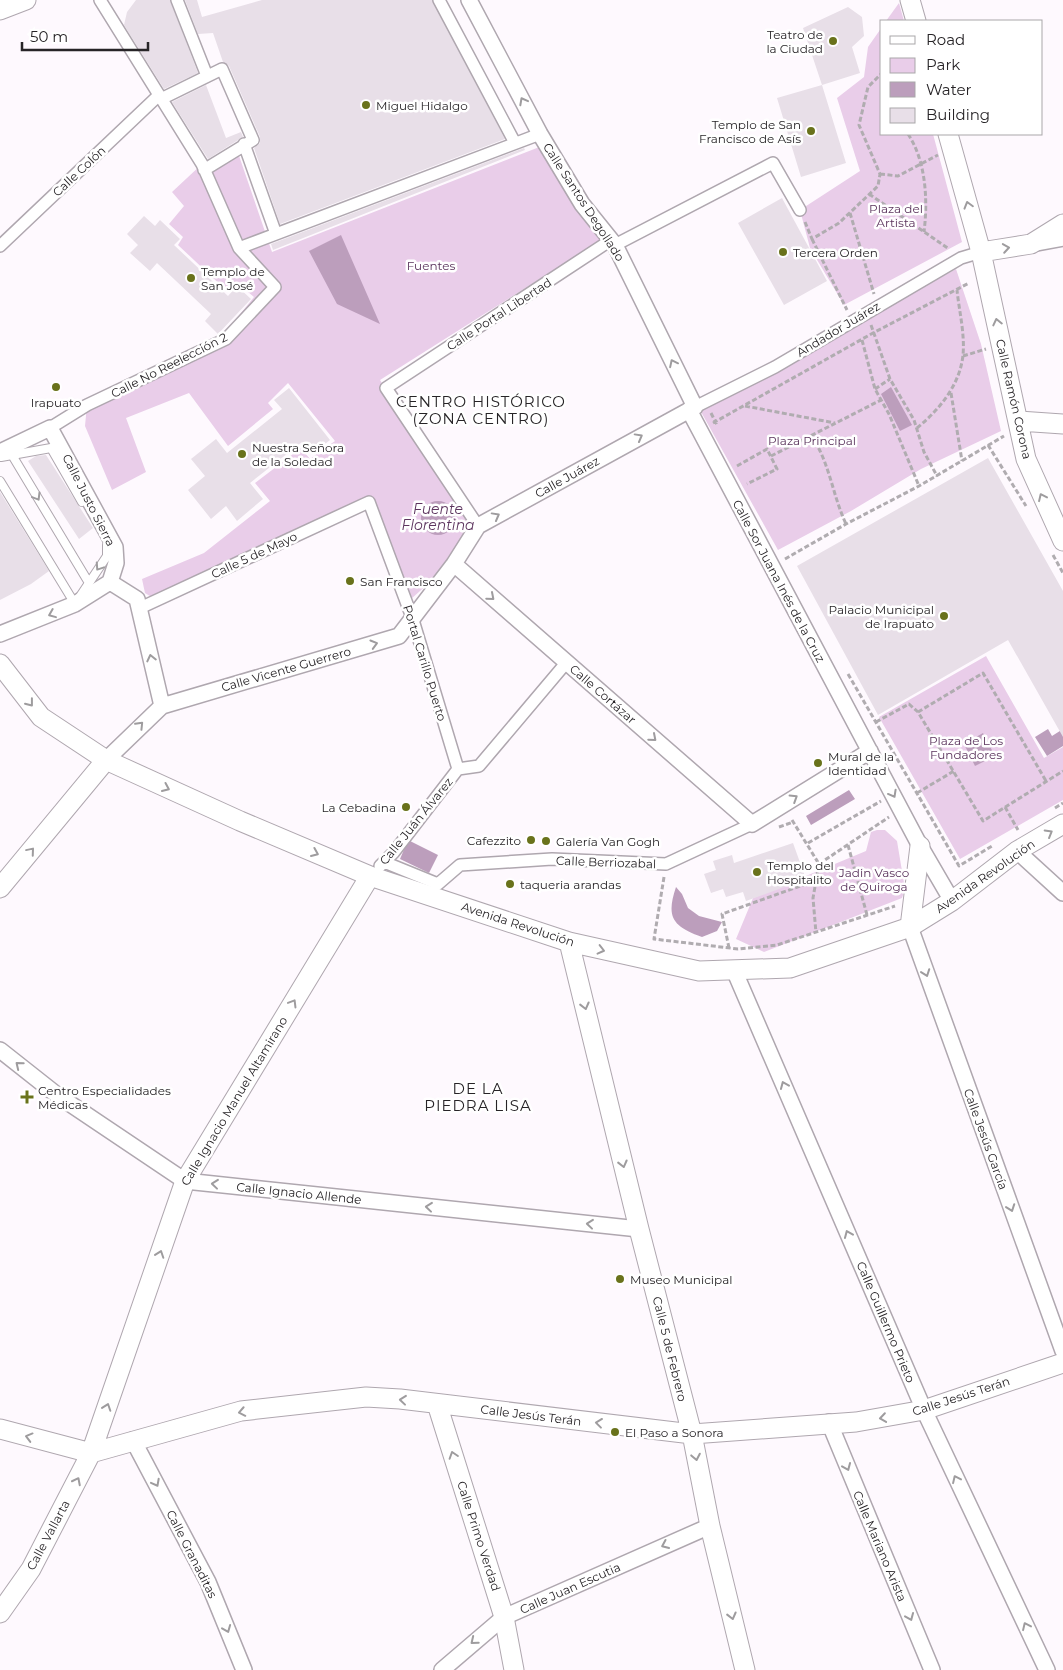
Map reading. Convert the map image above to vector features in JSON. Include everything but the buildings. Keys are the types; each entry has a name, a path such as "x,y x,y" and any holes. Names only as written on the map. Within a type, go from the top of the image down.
{"street":[{"path":"0,10 26,0"},
{"path":"100,0 204,170 239,248 540,134"},
{"path":"177,0 207,76 222,69 253,140 204,170"},
{"path":"439,0 515,143"},
{"name":"Calle Santos Degollado","path":"469,0 540,134 582,204 613,243 692,408"},
{"path":"910,0 916,20"},
{"name":"Calle Colón","path":"0,246 160,98 207,76"},
{"name":"Calle Ramón Corona","path":"949,141 981,252 1015,426 1056,544"},
{"path":"244,144 276,234"},
{"name":"Calle Portal Libertad","path":"478,526 386,388 613,243 773,163 800,210"},
{"path":"1031,244 1063,224"},
{"path":"981,252 1063,238"},
{"name":"Calle No Reelección 2","path":"50,428 87,405 226,339 275,287 239,248"},
{"name":"Andador Juárez","path":"692,408 775,367 852,320 961,258 981,252"},
{"name":"Calle Sor Juana Inés de la Cruz","path":"692,408 700,430 920,846 952,902"},
{"name":"Calle Juárez","path":"454,564 478,526 692,408"},
{"path":"1015,426 1063,424"},
{"path":"6,454 50,428"},
{"name":"Calle Justo Sierra","path":"50,428 115,547 116,563 110,582"},
{"name":"Calle 5 de Mayo","path":"140,608 369,502"},
{"name":"Portal Carillo Puerto","path":"369,502 413,620 458,769"},
{"name":"Calle Vicente Guerrero","path":"106,760 162,706 399,636 454,564"},
{"name":"Calle Cortázar","path":"454,564 752,824"},
{"path":"0,634 75,604 110,582 137,599 162,706"},
{"name":"Calle Juán Álvarez","path":"370,876 384,862 458,769 479,766 566,662"},
{"name":"Avenida Revolución","path":"0,664 41,717 106,760 240,821 370,876 569,942 699,971 790,968 910,927 952,902 1017,851 1063,824"},
{"name":"Calle Berriozabal","path":"384,862 438,884 460,865 552,859 666,864 752,824 870,752"},
{"path":"0,888 106,760"},
{"path":"910,927 920,846"},
{"path":"1017,851 1063,894"},
{"name":"Calle Ignacio Manuel Altamirano","path":"91,1454 185,1181 370,876"},
{"name":"Calle Jesús García","path":"910,927 1063,1351"},
{"name":"Calle 5 de Febrero","path":"569,942 639,1229 692,1434 710,1526 745,1670"},
{"name":"Calle Guillermo Prieto","path":"734,970 924,1410 1047,1670"},
{"name":"Calle Ignacio Allende","path":"0,1050 57,1095 185,1181 639,1229"},
{"name":"Calle Jesús Terán","path":"91,1454 133,1440 241,1411 366,1397 692,1434 828,1422 856,1422 924,1410 1063,1363"},
{"name":"Calle Primo Verdad","path":"437,1404 504,1617 514,1670"},
{"name":"Calle Mariano Arista","path":"828,1422 932,1670"},
{"path":"0,1429 91,1454"},
{"name":"Calle Granaditas","path":"133,1440 208,1582 244,1670"},
{"name":"Calle Vallarta","path":"0,1613 31,1569 91,1454"},
{"name":"Calle Juan Escutia","path":"442,1670 504,1617 710,1526"}],"lane":[{"path":"0,457 6,454 51,448 109,551 75,604 0,481"},
{"path":"6,454 89,583"}],"path":[{"path":"812,239 850,213 878,186 880,174 859,125 868,87 880,76"},
{"path":"909,135 917,148 921,165 927,210 924,232"},
{"path":"880,174 898,176 921,165 949,141"},
{"path":"869,194 961,258 973,292"},
{"path":"800,210 812,239 852,320"},
{"path":"850,213 878,306"},
{"path":"700,430 873,333 970,283"},
{"path":"916,428 932,415 950,392 963,356 957,289"},
{"path":"867,313 890,379 916,428 924,452 937,476"},
{"path":"862,340 874,389 881,400 919,486"},
{"path":"963,356 990,348"},
{"path":"874,389 890,379"},
{"path":"950,392 962,461"},
{"path":"771,456 881,400"},
{"path":"744,406 836,423"},
{"path":"789,567 785,559 937,476 1015,426"},
{"path":"811,435 823,453 838,505 846,524"},
{"path":"988,445 1027,507"},
{"path":"737,466 767,449 771,456 777,469 747,484"},
{"path":"1056,544 1063,573"},
{"path":"848,673 959,866"},
{"path":"918,712 983,673 1046,781"},
{"path":"876,722 909,704 918,712 983,821 1063,770"},
{"path":"917,793 954,771"},
{"path":"808,843 893,794"},
{"path":"782,806 808,843 819,864 818,880 813,898 816,933"},
{"path":"1005,806 1018,830"},
{"path":"819,864 902,809"},
{"path":"848,845 868,915"},
{"path":"666,864 654,939 738,949 776,945 912,900"},
{"path":"729,948 722,914 818,880"}],"green space":[{"path":"899,3 904,20 887,20"},
{"name":"Plaza del Artista","path":"880,30 880,135 933,135 962,242 844,305 810,248 800,210 860,171 837,98 864,77 868,47"},
{"name":"Fuentes","path":"542,146 601,240 380,380 470,522 447,567 411,599 369,502 153,598 145,593 142,579 204,553 270,501 255,483 301,448 310,459 335,441 288,383 268,403 273,409 228,446 189,393 126,418 146,472 112,490 85,426 87,405 220,339 254,297 236,282 228,292 178,245 183,237 169,224 184,206 172,192 202,164 236,147 272,252"},
{"name":"Plaza Principal","path":"956,269 981,344 1001,431 921,469 851,511 778,550 700,410"},
{"name":"Plaza de Los Fundadores","path":"986,656 1044,758 1063,747 1063,800 960,859 879,717"},
{"name":"Jadin Vasco de Quiroga","path":"885,830 897,841 905,889 902,898 764,952 736,939 753,898 866,851 871,832"}],"water":[{"path":"341,235 380,324 337,304 309,251"},
{"path":"891,387 912,425 900,431 881,394"},
{"name":"Fuente Florentina","path":"438,501 450,506 455,518 450,530 438,535 426,530 421,518 426,506"},
{"path":"1048,729 1052,736 1063,729 1063,746 1047,756 1035,737"},
{"path":"983,733 995,756 975,766 964,744"},
{"path":"849,790 855,799 811,825 806,816"},
{"path":"408,840 438,855 429,873 400,859"},
{"path":"676,887 682,894 688,908 699,916 722,922 717,931 702,937 684,929 678,924 672,913"}],"place":[{"name":"Teatro de la Ciudad","path":"833,41"},
{"name":"Miguel Hidalgo","path":"366,105"},
{"name":"Templo de San Francisco de Asís","path":"811,131"},
{"name":"Tercera Orden","path":"783,252"},
{"name":"Templo de San José","path":"191,278"},
{"name":"Irapuato","path":"56,387"},
{"name":"Nuestra Señora de la Soledad","path":"242,454"},
{"name":"San Francisco","path":"350,581"},
{"name":"Palacio Municipal de Irapuato","path":"944,616"},
{"name":"Mural de la Identidad","path":"818,763"},
{"name":"La Cebadina","path":"406,807"},
{"name":"Cafezzito","path":"531,840"},
{"name":"Galería Van Gogh","path":"546,841"},
{"name":"Templo del Hospitalito","path":"757,872"},
{"name":"taqueria arandas","path":"510,884"},
{"name":"Centro Especialidades Médicas","path":"27,1097"},
{"name":"Museo Municipal","path":"620,1279"},
{"name":"El Paso a Sonora","path":"615,1432"}],"district":[{"name":"CENTRO HISTÓRICO (ZONA CENTRO)","path":"481,410"},
{"name":"DE LA PIEDRA LISA","path":"478,1096"}]}
